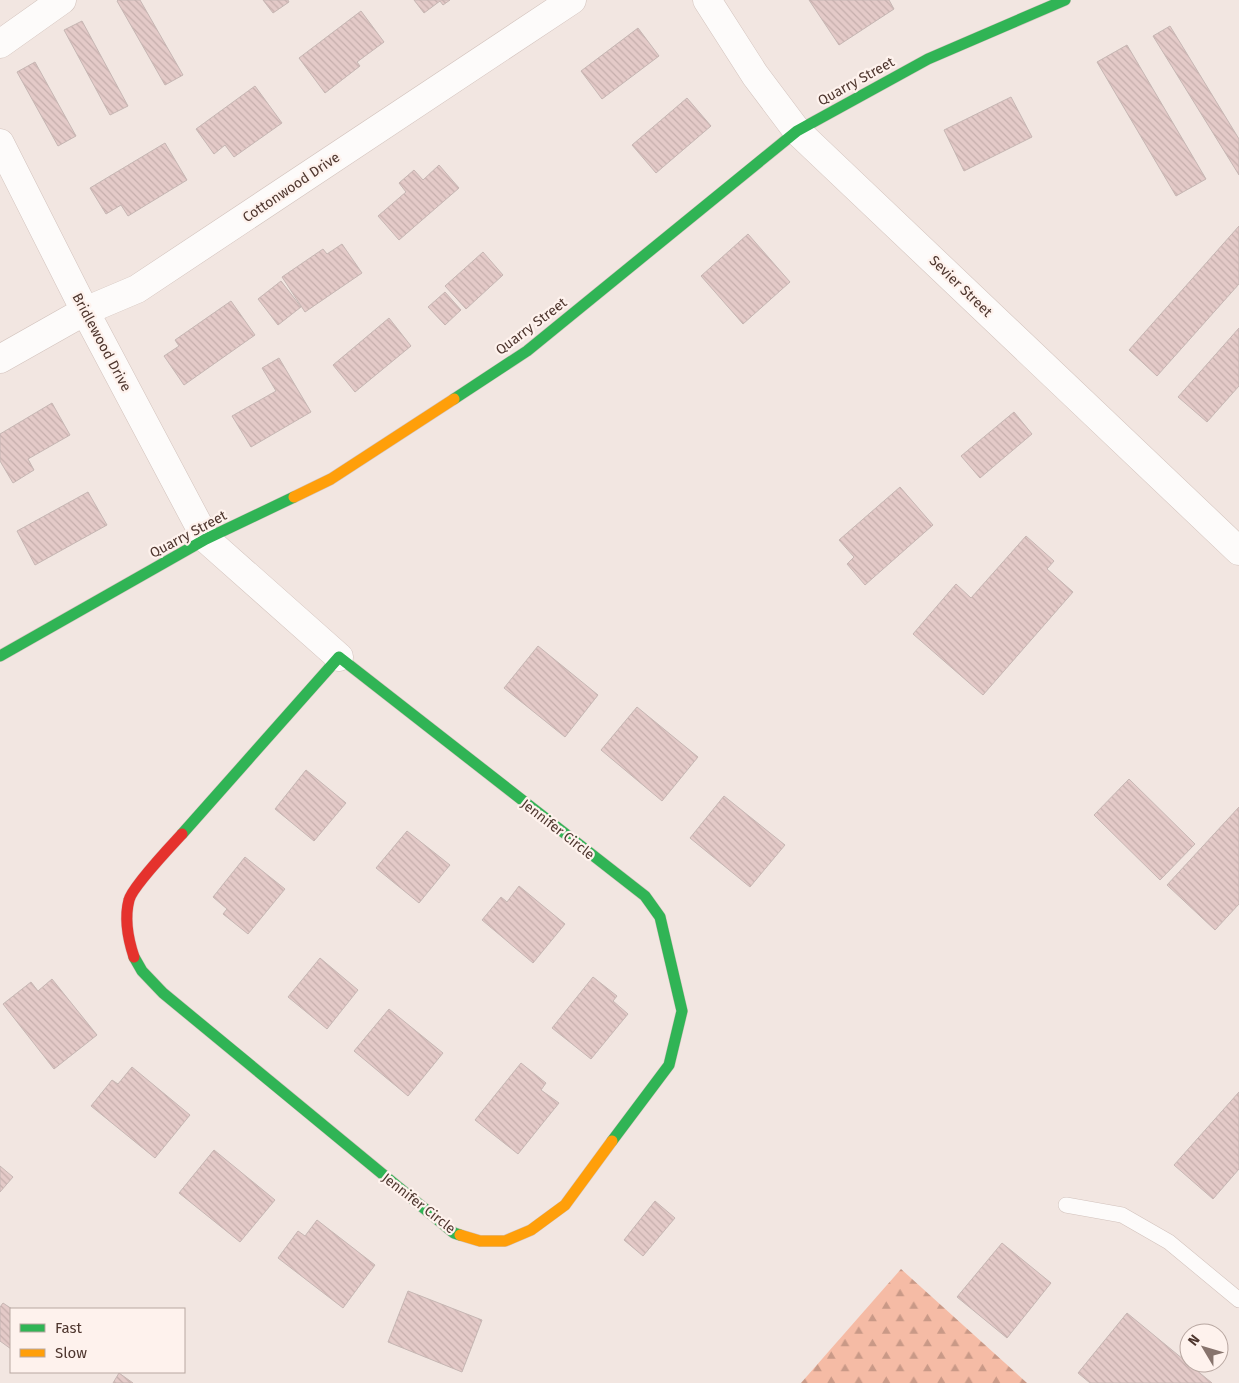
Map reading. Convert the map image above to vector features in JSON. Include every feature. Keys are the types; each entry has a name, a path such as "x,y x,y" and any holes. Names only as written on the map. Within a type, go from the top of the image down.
{"street":[{"path":"0,44 62,0"},
{"name":"Cottonwood Drive","path":"0,359 85,311 137,289 572,0"},
{"name":"Sevier Street","path":"707,0 756,75 797,131 1239,551"},
{"name":"Quarry Street","path":"0,656 206,539 331,479 527,351 797,131 928,59 1065,0"},
{"name":"Bridlewood Drive","path":"0,144 85,311 206,539"},
{"name":"Jennifer Circle","path":"206,539 339,657 644,896 660,917 682,1011 669,1065 564,1205 531,1230 505,1241 480,1241 454,1233 163,993 142,971 133,956 126,921 129,898 154,865 339,657"}],"lane":[{"path":"1066,1205 1122,1215 1169,1242 1239,1300"}],"green space":[{"path":"901,1269 1027,1383 801,1383"}],"building":[{"path":"118,0 140,0 183,75 165,85"},
{"path":"263,0 288,0 289,2 273,13"},
{"path":"414,0 450,0 443,5 440,1 424,13"},
{"path":"809,0 889,0 894,9 839,45"},
{"path":"361,11 384,42 357,62 360,66 325,93 299,58"},
{"path":"82,21 128,106 110,115 64,30"},
{"path":"1170,26 1239,139 1239,175 1153,36"},
{"path":"638,28 659,56 602,99 581,71"},
{"path":"1127,45 1206,179 1176,196 1097,62"},
{"path":"35,62 76,136 58,146 17,72"},
{"path":"255,86 282,123 234,157 225,145 214,154 196,129"},
{"path":"1011,97 1032,137 964,171 944,130"},
{"path":"687,98 711,126 656,173 632,145"},
{"path":"165,143 187,180 128,216 121,205 106,214 90,188"},
{"path":"439,165 459,188 399,240 378,216 406,192 399,183 414,170 423,180"},
{"path":"1239,226 1239,284 1157,376 1129,350"},
{"path":"748,234 790,282 743,324 701,276"},
{"path":"342,244 362,273 305,312 282,277 323,249 327,254"},
{"path":"483,252 503,275 466,309 445,286"},
{"path":"281,281 301,307 278,325 258,299"},
{"path":"445,292 461,310 445,325 428,307"},
{"path":"231,301 255,335 184,385 164,356 179,346 175,340"},
{"path":"389,318 411,346 355,392 333,365"},
{"path":"1239,328 1239,386 1207,422 1178,397"},
{"path":"279,358 311,412 251,447 232,416 276,391 262,368"},
{"path":"52,403 70,435 28,459 34,470 13,483 0,461 0,434"},
{"path":"1014,412 1032,434 980,478 961,456"},
{"path":"900,487 933,525 865,585 847,564 854,557 839,540"},
{"path":"88,492 107,525 35,565 17,531"},
{"path":"1026,536 1054,561 1047,569 1073,592 983,695 913,634 956,584 971,598"},
{"path":"538,646 598,695 565,737 504,688"},
{"path":"637,707 698,757 662,801 601,750"},
{"path":"306,770 346,803 314,841 275,809"},
{"path":"1129,779 1195,844 1160,880 1094,815"},
{"path":"724,796 785,845 750,887 690,838"},
{"path":"1239,807 1239,904 1215,930 1167,885"},
{"path":"407,831 450,865 419,903 376,868"},
{"path":"245,857 285,889 248,934 223,914 227,909 213,897"},
{"path":"519,886 565,924 533,963 482,920 501,897 507,902"},
{"path":"320,958 358,990 327,1029 288,997"},
{"path":"593,977 617,996 613,1001 628,1014 591,1059 552,1028"},
{"path":"52,979 97,1035 54,1069 3,1004 31,982 38,991"},
{"path":"389,1009 443,1053 408,1096 354,1051"},
{"path":"521,1063 546,1083 541,1090 559,1103 518,1154 475,1120"},
{"path":"132,1067 190,1115 155,1158 91,1106 112,1080 118,1084"},
{"path":"1239,1092 1239,1169 1213,1199 1174,1165"},
{"path":"214,1150 275,1200 240,1242 179,1193"},
{"path":"0,1166 13,1177 0,1192"},
{"path":"655,1201 675,1218 643,1256 624,1240"},
{"path":"317,1220 375,1265 343,1308 278,1258 298,1231 305,1236"},
{"path":"1002,1243 1051,1283 1007,1338 957,1297"},
{"path":"408,1291 482,1320 462,1372 388,1342"},
{"path":"3,1303 10,1308 10,1348 0,1341 0,1307"},
{"path":"1127,1313 1179,1356 1179,1373 1200,1373 1212,1383 1090,1383 1078,1373"},
{"path":"119,1373 133,1383 113,1383"}],"traffic: fast":[{"path":"454,399 527,351 797,131 928,59 1065,0"},
{"path":"0,656 206,539 294,497"},
{"path":"339,657 645,896 660,917 682,1011 669,1065 612,1141"},
{"path":"182,834 339,657"},
{"path":"134,957 142,971 163,993 454,1233 460,1235"}],"traffic: slow":[{"path":"294,497 331,479 454,399"},
{"path":"460,1235 480,1241 505,1241 531,1230 565,1205 612,1141"}],"traffic: jam":[{"path":"134,957 127,929 129,900 144,877 182,834"}]}
